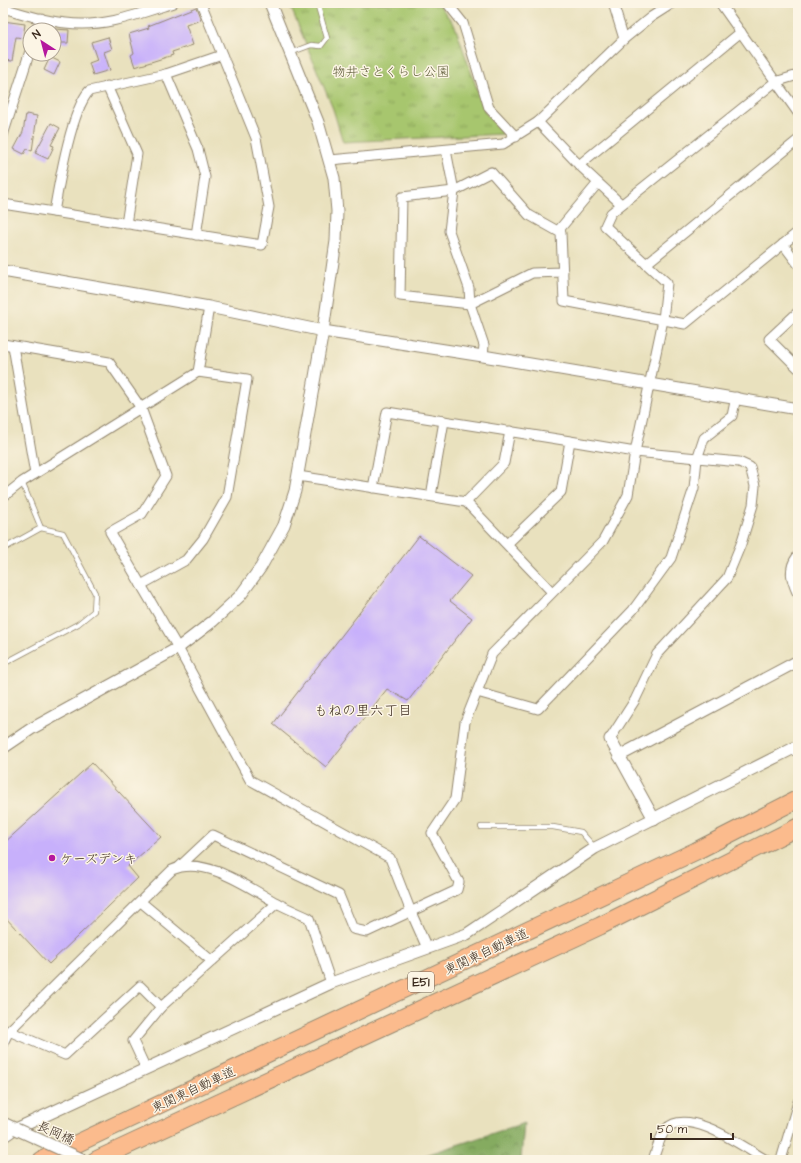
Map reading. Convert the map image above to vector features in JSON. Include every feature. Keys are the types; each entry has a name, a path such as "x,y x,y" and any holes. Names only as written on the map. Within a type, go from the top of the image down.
{"highway":[{"name":"東関東自動車道","path":"42,1160 696,851 798,799"},
{"name":"東関東自動車道","path":"96,1160 523,962 798,827"}],"street":[{"path":"3,8 40,18 67,23 108,22 132,17 173,3"},
{"path":"3,204 262,245 269,211 264,172 256,138 201,3"},
{"path":"3,748 31,729 178,648 213,621 240,596 261,567 284,525 295,491 323,331 336,241 336,205 330,160 318,122 270,3"},
{"path":"447,3 463,23 489,108 516,137"},
{"path":"613,3 624,39"},
{"path":"330,160 503,144 538,122 624,39 651,16 673,3"},
{"path":"720,3 798,113"},
{"path":"39,22 40,18"},
{"path":"579,165 741,32"},
{"path":"54,212 66,149 85,95 89,91 166,74 222,55"},
{"path":"3,135 26,62"},
{"path":"166,74 198,149 204,177 196,235"},
{"path":"3,1043 9,1031 172,870 179,866 213,835 339,896 353,929 367,932 458,890 459,882 432,833 455,799 465,722 492,654 603,541 628,495 635,452 663,320 667,283 605,226 611,212 775,82 798,76"},
{"path":"107,86 137,154 126,224"},
{"path":"538,122 598,184 621,204"},
{"path":"646,264 798,140"},
{"path":"446,150 454,191 449,231 469,288 470,304 484,345 483,356"},
{"path":"563,272 532,273 470,304 400,296 402,197 454,191 491,172 529,215 561,233 563,272 564,301 685,324 798,232"},
{"path":"558,231 598,184"},
{"path":"783,244 798,264"},
{"path":"3,271 209,307 323,331 483,356 649,385 736,397 798,409"},
{"path":"198,372 209,307"},
{"path":"798,312 769,339 798,368"},
{"path":"3,344 109,362 141,408 166,476 142,514 110,532 178,648 250,780 390,858 410,912 427,948"},
{"path":"13,346 35,474"},
{"path":"3,497 22,482 198,372 247,379 227,497 203,539 186,560 141,585"},
{"path":"477,692 538,709 633,610 671,558 694,488 697,459 704,438 732,416 736,397"},
{"path":"374,488 387,412 635,452 739,462 750,467 755,486 753,505 741,544 727,578 657,654 635,700 610,739 654,819"},
{"path":"431,496 444,421"},
{"path":"466,502 504,463 510,431"},
{"path":"507,544 561,492 570,441"},
{"path":"298,476 466,502 552,592"},
{"path":"798,557 792,571 792,579 798,592"},
{"path":"619,756 798,661"},
{"path":"3,1138 16,1129 331,984 467,934 595,848 798,746"},
{"path":"179,866 208,868 231,876 277,903 309,918 331,984"},
{"path":"141,902 212,961"},
{"path":"146,1069 133,1041 161,1007 277,903"},
{"path":"9,1031 65,1055 140,986 161,1007"},
{"path":"781,1160 798,1102"},
{"name":"長岡橋","path":"3,1122 84,1160"},
{"path":"653,1160 666,1130 675,1123 686,1122 719,1132 766,1160"}],"lane":[{"path":"290,53 311,45 321,46 327,38 317,3"},
{"path":"22,482 41,528"},
{"path":"3,549 41,528 63,533 95,593 94,611 78,624 3,664"},
{"path":"481,828 553,827 581,832 595,848"}],"green space":[{"name":"物井さとくらし公園","path":"289,3 438,3 455,26 485,112 503,134 343,142 333,109"},
{"path":"524,1123 521,1160 414,1160 414,1159"}],"building":[{"path":"196,7 201,20 186,25 193,45 172,52 173,55 135,67 131,55 134,53 129,34 149,28 148,26"},
{"path":"3,21 22,24 22,38 16,37 12,61 3,60"},
{"path":"62,30 69,30 68,43 62,43"},
{"path":"108,37 112,49 104,52 110,70 93,75 89,63 97,60 91,42"},
{"path":"48,62 60,62 54,75 44,70"},
{"path":"26,114 37,116 32,151 27,149 24,154 14,149 23,132"},
{"path":"51,123 60,128 51,145 54,146 48,159 35,153"},
{"path":"419,536 471,576 450,601 472,618 408,701 387,689 326,767 273,724"},
{"path":"92,763 161,837 128,866 138,878 49,964 3,915 3,844"}],"place":[{"name":"ケーズデンキ","path":"52,858"}],"district":[{"name":"もねの里六丁目","path":"363,710"}]}
